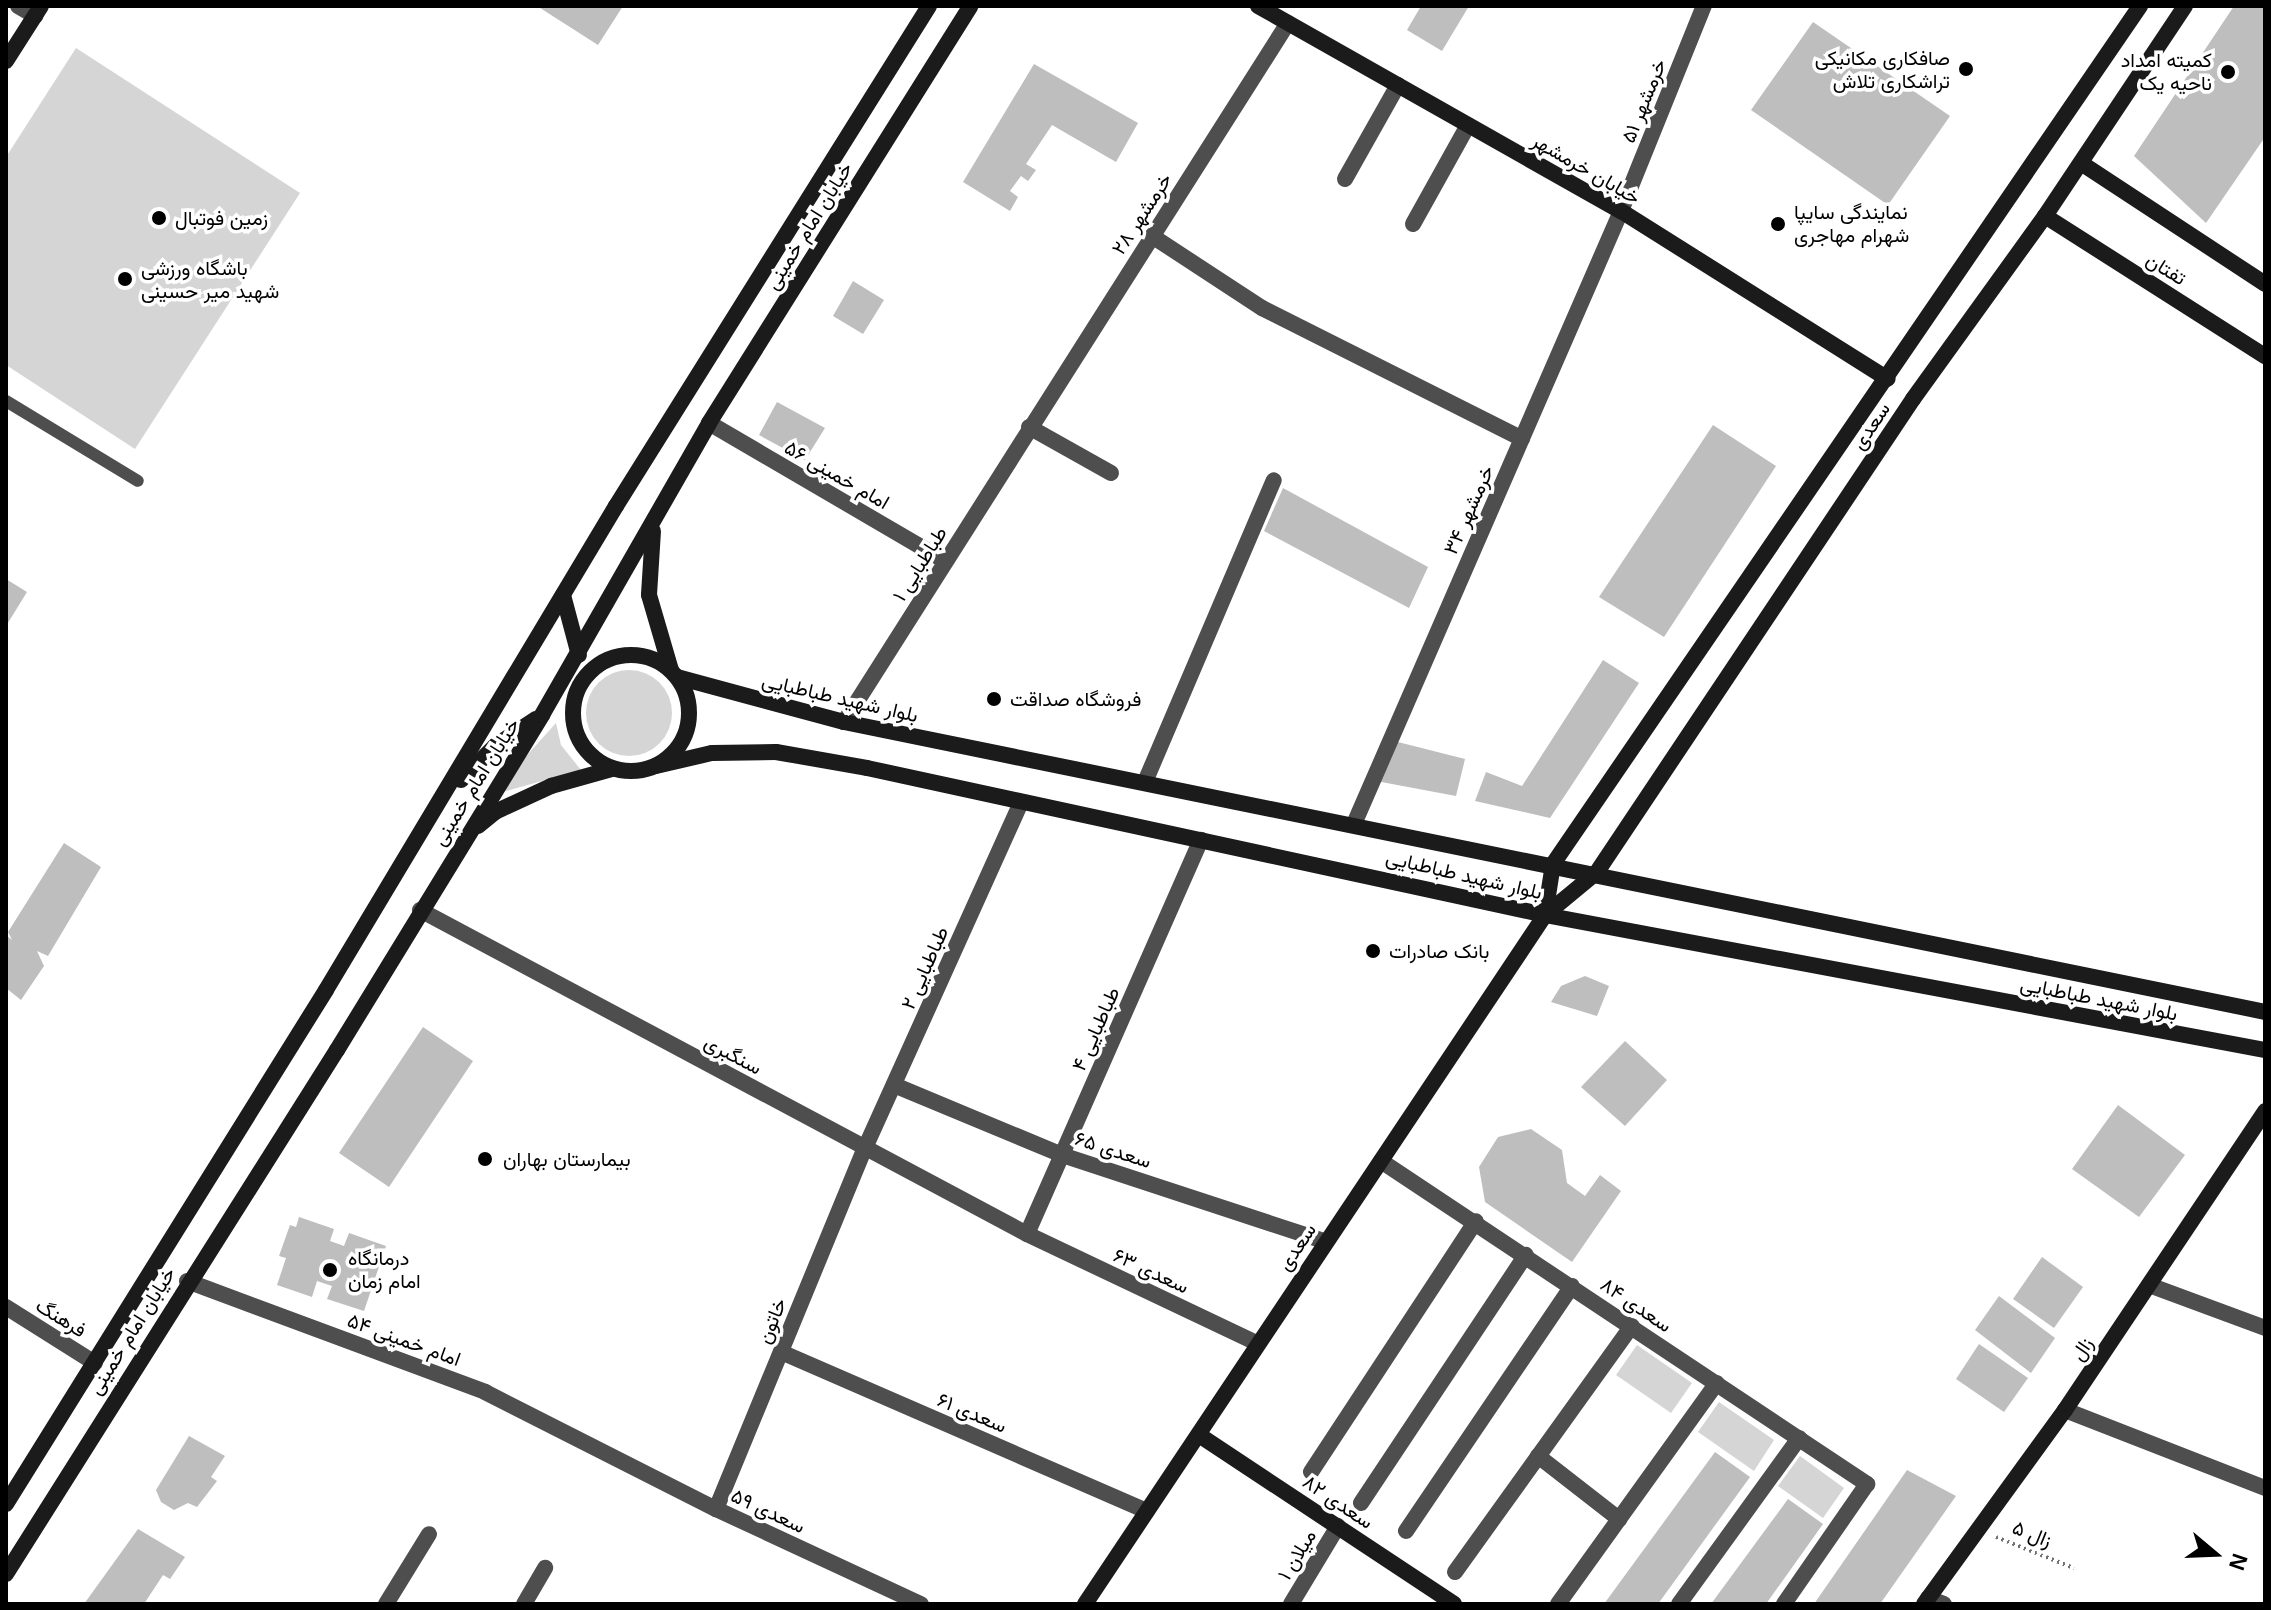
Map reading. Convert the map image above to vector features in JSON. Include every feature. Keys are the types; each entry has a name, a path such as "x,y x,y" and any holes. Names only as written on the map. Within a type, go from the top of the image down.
{"main road":[{"name":"خیابان امام خمینی","path":"6,1504 443,798 563,595 929,6"},
{"name":"خیابان امام خمینی","path":"6,1574 187,1281 337,1050 542,715 709,423 971,6"},
{"name":"خیابان خرمشهر","path":"1258,6 1621,211 1888,379"},
{"name":"سعدی","path":"1553,864 1888,379 2140,6"},
{"name":"سعدی","path":"1085,1604 1324,1241 1545,915 1597,872 1905,412 2045,216 2185,6"},
{"path":"6,61 38,11"},
{"name":"تفتان","path":"2081,163 2265,284"},
{"name":"تفتان","path":"2045,216 2265,356"},
{"path":"465,837 495,812 551,786 612,769 641,771 656,766 673,754 689,717 649,595 655,519"},
{"path":"563,595 586,676"},
{"path":"443,798 495,746 575,695 586,676 618,656 655,659 674,674"},
{"name":"بلوار شهید طباطبایی","path":"674,674 844,722 1597,872 2265,1012"},
{"path":"575,695 575,731 583,747 612,769"},
{"name":"بلوار شهید طباطبایی","path":"656,766 712,753 776,752 1545,915 2265,1050"},
{"path":"1545,915 1553,864"},
{"name":"زال","path":"1932,1602 2265,1111"},
{"name":"سعدی ۸۲","path":"1199,1435 1454,1604"}],"street":[{"path":"18,6 38,11"},
{"name":"خرمشهر ۵۱","path":"1621,211 1703,6"},
{"name":"خرمشهر ۲۸","path":"1029,427 1288,23"},
{"path":"1345,179 1398,85"},
{"path":"1413,224 1468,125"},
{"name":"خرمشهر ۳۴","path":"1354,824 1621,211"},
{"path":"1152,236 1262,308 1522,439"},
{"name":"امام خمینی ۵۶","path":"709,423 945,561"},
{"path":"1029,427 1111,473"},
{"name":"طباطبایی ۱","path":"844,722 1029,427"},
{"path":"1145,782 1274,480"},
{"name":"طباطبایی ۲","path":"865,1148 1020,805"},
{"name":"طباطبایی ۴","path":"1027,1234 1201,840"},
{"name":"سنگبری","path":"420,910 1027,1234"},
{"name":"سعدی ۶۵","path":"894,1085 1062,1155 1324,1241"},
{"name":"خاتون","path":"716,1509 865,1148"},
{"name":"سعدی ۸۴","path":"1381,1161 1476,1221 1867,1484 1784,1604"},
{"path":"1311,1472 1476,1221"},
{"name":"سعدی ۶۳","path":"1027,1234 1257,1343"},
{"path":"1361,1503 1526,1255"},
{"name":"امام خمینی ۵۴","path":"187,1281 485,1392 601,1450"},
{"path":"2149,1285 2265,1328"},
{"path":"1406,1531 1572,1286"},
{"name":"فرهنگ","path":"6,1307 95,1363"},
{"path":"1455,1572 1632,1326"},
{"name":"سعدی ۶۱","path":"781,1352 1147,1511"},
{"path":"1558,1604 1717,1383"},
{"path":"2065,1410 2265,1488"},
{"path":"1679,1604 1799,1438"},
{"name":"سعدی ۵۹","path":"601,1450 716,1509 921,1604"},
{"path":"1538,1456 1619,1519"},
{"name":"میلان ۱","path":"1291,1604 1338,1526"},
{"path":"386,1604 429,1534"},
{"path":"524,1604 545,1568"}],"lane":[{"path":"6,401 138,481"}],"path":[{"name":"زال ۵","path":"1979,1530 2074,1568"}],"shaded area":[{"name":"باشگاه ورزشی شهید میر حسینی","path":"76,48 300,193 135,449 6,365 6,157"},
{"path":"629,670 653,677 665,689 672,713 665,737 653,749 629,756 605,749 593,737 586,713 593,689 605,677"},
{"path":"556,723 561,745 581,770 506,791 501,784"},
{"path":"1637,1345 1692,1383 1671,1413 1616,1375"},
{"path":"1719,1402 1774,1440 1754,1471 1698,1432"},
{"path":"1800,1456 1844,1488 1823,1518 1778,1486"}],"building":[{"path":"537,6 623,6 598,45"},
{"path":"1421,6 1469,6 1442,51 1407,30"},
{"name":"کمیته امداد ناحیه یک","path":"2234,6 2265,6 2265,137 2206,223 2134,156"},
{"path":"1813,22 1950,116 1888,205 1751,110"},
{"path":"1034,64 1138,123 1116,162 1052,125 1026,164 1036,170 1028,181 1021,176 1010,191 1018,197 1010,211 963,182"},
{"path":"853,281 884,300 863,334 833,316"},
{"path":"777,402 825,428 805,460 759,435"},
{"path":"1713,425 1776,466 1664,637 1599,597"},
{"path":"1283,488 1428,567 1409,608 1264,531"},
{"path":"6,579 27,592 6,626"},
{"path":"1603,660 1639,683 1550,818 1475,801 1486,772 1522,786"},
{"path":"1394,741 1465,759 1456,796 1376,781"},
{"path":"64,843 101,867 48,956 37,951 44,966 21,1000 6,988 6,935 12,940 8,932"},
{"path":"1585,976 1609,986 1597,1016 1551,1002 1561,986"},
{"path":"423,1027 473,1061 389,1187 339,1153"},
{"path":"1625,1041 1667,1080 1625,1126 1581,1087"},
{"path":"2118,1105 2185,1155 2139,1217 2072,1169"},
{"path":"1531,1129 1562,1150 1567,1183 1585,1196 1600,1175 1621,1191 1572,1262 1485,1202 1479,1167 1498,1137"},
{"name":"درمانگاه امام زمان","path":"299,1217 334,1229 330,1241 344,1246 349,1233 386,1246 364,1311 327,1299 332,1286 317,1281 312,1297 277,1285 286,1258 279,1256 290,1225 296,1227"},
{"path":"2042,1257 2083,1287 2054,1328 2013,1299"},
{"path":"1999,1296 2055,1338 2031,1373 1975,1330"},
{"path":"1979,1344 2028,1378 2004,1412 1956,1379"},
{"path":"189,1436 225,1456 211,1477 217,1481 197,1507 188,1503 174,1510 161,1502 156,1490"},
{"path":"1715,1452 1750,1477 1658,1604 1604,1604"},
{"path":"1907,1470 1956,1496 1880,1604 1814,1604"},
{"path":"1788,1499 1823,1524 1766,1604 1711,1604"},
{"path":"138,1529 185,1557 170,1579 163,1575 144,1604 84,1604"}],"place":[{"name":"صافکاری مکانیکی تراشکاری تلاش","path":"1966,69"},
{"name":"کمیته امداد ناحیه یک","path":"2228,72"},
{"name":"زمین فوتبال","path":"159,218"},
{"name":"نمایندگی سایپا شهرام مهاجری","path":"1778,224"},
{"name":"باشگاه ورزشی شهید میر حسینی","path":"125,279"},
{"name":"فروشگاه صداقت","path":"994,699"},
{"name":"بانک صادرات","path":"1373,951"},
{"name":"بیمارستان بهاران","path":"485,1159"},
{"name":"درمانگاه امام زمان","path":"330,1270"}]}
